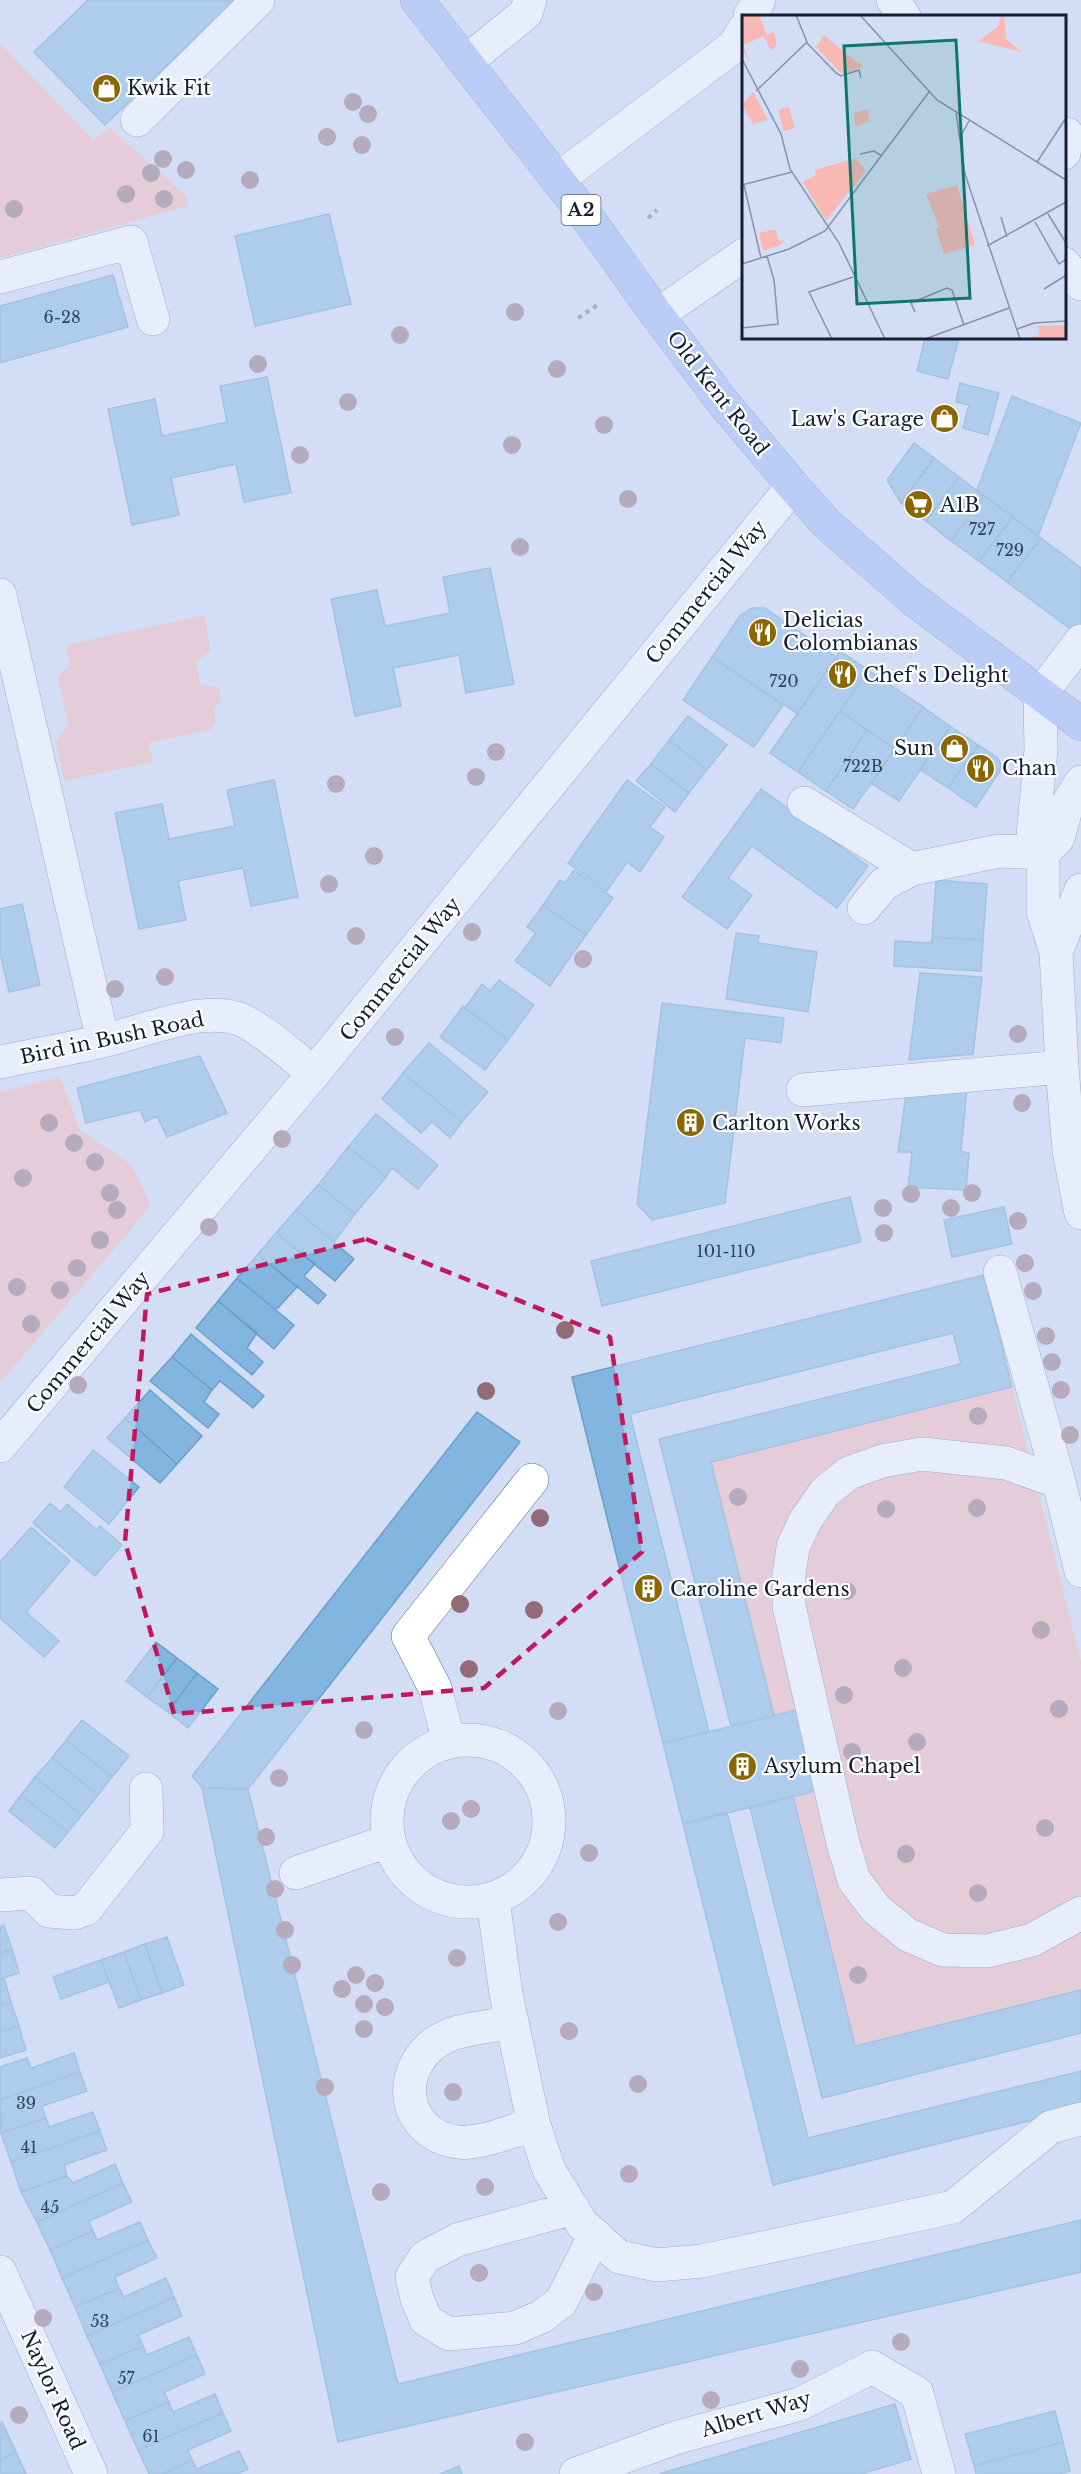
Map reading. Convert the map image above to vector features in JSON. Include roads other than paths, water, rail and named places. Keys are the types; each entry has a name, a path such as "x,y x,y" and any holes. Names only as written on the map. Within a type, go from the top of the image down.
{"highway":[{"name":"Old Kent Road","path":"417,0 467,61 592,224 657,315 735,417 827,524 914,600 1081,724"}],"street":[{"path":"136,120 258,0"},
{"path":"467,61 526,13 531,0"},
{"path":"751,15 759,0"},
{"path":"893,0 903,15"},
{"path":"557,180 734,46 742,32"},
{"path":"0,277 130,242 153,319"},
{"path":"657,315 742,256"},
{"path":"1066,265 1081,285"},
{"name":"Commercial Way","path":"0,1446 314,1073 793,486"},
{"path":"0,595 103,1041"},
{"path":"1081,641 1040,695 1041,749 1034,836 1043,853 1042,911 1056,952 1069,1151 1081,1213"},
{"path":"864,908 884,884 912,868 999,851 1043,853 1058,838 1067,805 1081,783"},
{"path":"804,803 912,868"},
{"path":"1056,952 1081,890"},
{"name":"Bird in Bush Road","path":"0,1062 103,1041 190,1018 211,1015 238,1018 314,1073"},
{"path":"803,1090 1062,1067"},
{"path":"1000,1272 1059,1482 1081,1571"},
{"path":"1059,1482 1006,1463 922,1454 882,1461 849,1473 825,1492 805,1521 793,1547 789,1575 789,1606 843,1843 854,1880 876,1909 909,1935 943,1950 987,1951 1032,1940 1081,1913"},
{"path":"448,1742 435,1688 408,1636 532,1480"},
{"path":"476,1740 504,1747 526,1764 543,1786 550,1813 548,1841 537,1867 517,1887 493,1900 466,1904 440,1899 416,1885 398,1866 388,1841 386,1815 392,1791 405,1768 425,1752 448,1742 476,1740"},
{"path":"0,1895 31,1893 49,1911 74,1913 86,1910 147,1831 146,1790"},
{"path":"296,1873 388,1841"},
{"path":"493,1900 512,2022 534,2125 549,2170 582,2224 619,2257 657,2265 702,2261 952,2207 1051,2127 1081,2119"},
{"path":"512,2022 446,2036 430,2048 416,2065 410,2079 410,2102 417,2121 430,2134 460,2142 534,2125"},
{"path":"573,2208 457,2240 425,2257 412,2277 417,2299 426,2320 449,2334 515,2328 541,2317 561,2302 595,2235"},
{"name":"Naylor Road","path":"0,2272 91,2474"},
{"name":"Albert Way","path":"576,2474 678,2437 801,2404 872,2367 917,2393 939,2474"}],"place":[{"name":"Kwik Fit","path":"106,88"},
{"name":"Law's Garage","path":"945,419"},
{"name":"A1B","path":"919,505"},
{"name":"Delicias Colombianas","path":"762,632"},
{"name":"Chef's Delight","path":"842,675"},
{"name":"Sun","path":"955,748"},
{"name":"Chan","path":"981,768"},
{"name":"Carlton Works","path":"691,1123"},
{"name":"Caroline Gardens","path":"649,1589"},
{"name":"Asylum Chapel","path":"743,1766"}]}
